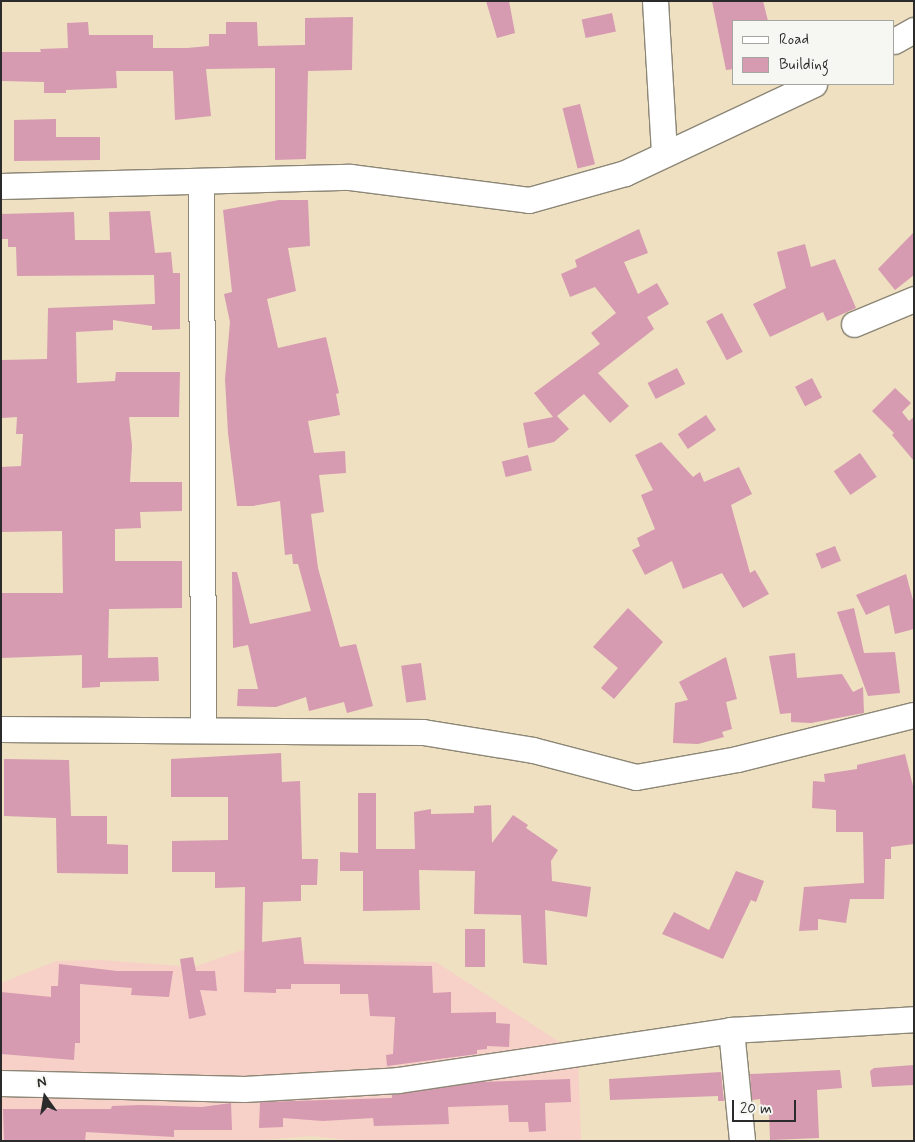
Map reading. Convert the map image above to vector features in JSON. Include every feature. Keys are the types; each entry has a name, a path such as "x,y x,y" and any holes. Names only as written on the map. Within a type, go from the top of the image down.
{"street":[{"path":"655,1 664,154"},
{"path":"895,40 914,30"},
{"path":"1,186 350,177 530,200 625,173 812,85"},
{"path":"201,182 203,730"},
{"path":"854,324 914,299"},
{"path":"1,729 423,732 532,750 636,777 736,759 914,716"},
{"path":"1,1083 244,1089 398,1080 731,1030 914,1018"},
{"path":"731,1030 742,1141"}],"shaded area":[{"path":"242,950 275,954 291,961 436,962 578,1054 581,1141 355,1141 312,1136 251,1141 1,1141 1,983 56,961 100,960 194,967"}],"building":[{"path":"486,1 509,1 515,33 497,38"},
{"path":"712,1 763,1 768,20 732,20 732,69 726,70"},
{"path":"612,13 616,32 586,38 582,19"},
{"path":"353,17 352,70 308,71 306,159 275,160 275,68 206,69 211,116 175,120 173,71 116,71 117,88 66,90 66,93 44,93 44,82 1,81 1,52 41,52 40,49 68,48 67,23 88,22 89,35 153,35 153,48 187,48 209,46 209,34 226,34 226,22 257,22 258,46 305,45 305,18"},
{"path":"580,104 595,164 578,169 563,108"},
{"path":"56,119 56,137 100,137 100,160 14,161 14,120"},
{"path":"279,200 308,200 310,246 288,248 296,291 267,299 278,348 326,337 339,393 336,394 340,415 308,421 314,453 345,451 346,473 319,475 324,512 311,514 318,568 340,647 356,644 373,706 347,713 344,702 309,711 306,697 276,707 237,706 238,689 258,689 248,645 233,648 232,572 237,572 250,624 311,611 298,564 293,564 292,554 285,555 280,501 253,506 237,506 228,433 225,379 230,322 224,294 232,292 223,210"},
{"path":"150,211 155,253 171,252 173,273 180,273 180,329 152,330 152,326 113,320 113,330 76,332 77,383 115,381 116,372 180,372 179,417 129,417 132,446 130,482 182,482 182,511 140,512 141,528 115,529 115,561 182,561 182,608 109,609 108,658 158,657 159,681 100,682 100,687 82,688 82,655 1,658 1,593 63,593 62,531 1,532 1,467 21,466 23,434 16,434 17,417 2,418 2,360 47,359 48,308 155,304 154,275 17,276 16,247 8,247 8,239 1,239 1,214 74,212 75,240 110,240 109,212"},
{"path":"639,229 648,253 624,262 638,294 657,283 669,304 647,317 654,329 598,373 629,406 610,423 584,394 557,416 569,429 554,442 528,448 523,423 553,417 534,393 600,344 591,333 616,313 595,287 570,297 561,274 577,267 575,260"},
{"path":"914,232 914,275 895,290 878,269"},
{"path":"805,244 811,267 835,259 856,308 827,321 823,312 770,337 753,304 786,288 777,252"},
{"path":"722,313 743,352 727,360 706,321"},
{"path":"677,368 685,384 656,399 648,383"},
{"path":"812,378 822,398 805,406 795,387"},
{"path":"895,388 911,403 902,412 909,421 914,417 914,461 892,435 894,433 872,411"},
{"path":"706,415 716,430 688,449 678,434"},
{"path":"661,442 693,477 700,472 704,482 739,467 752,494 731,505 750,573 755,570 769,594 743,608 722,573 683,589 672,561 645,575 632,550 640,546 637,538 655,529 641,495 653,490 635,455"},
{"path":"860,453 877,477 850,495 834,471"},
{"path":"528,455 532,471 506,477 502,462"},
{"path":"835,546 841,561 822,569 816,554"},
{"path":"906,574 914,604 914,629 895,634 889,605 866,615 856,595"},
{"path":"628,608 663,642 614,699 601,688 618,668 593,647"},
{"path":"854,608 864,653 895,652 900,693 868,696 837,612"},
{"path":"795,653 797,678 842,674 853,692 863,687 864,713 811,723 791,722 791,713 780,714 769,656"},
{"path":"726,657 737,699 726,702 732,729 722,732 724,737 698,744 673,743 675,703 688,700 679,682"},
{"path":"421,663 426,700 406,702 401,666"},
{"path":"281,753 282,782 300,781 302,859 318,859 317,885 301,885 301,901 263,902 262,942 301,937 304,964 432,966 433,993 451,992 451,1013 496,1012 496,1023 510,1024 509,1047 487,1046 487,1049 477,1050 477,1054 387,1066 386,1055 393,1054 395,1017 370,1016 368,994 340,994 340,984 291,984 291,989 276,989 276,993 244,992 245,887 215,888 215,872 172,872 172,841 228,840 228,797 171,797 171,759"},
{"path":"905,754 914,790 914,844 891,847 891,859 885,859 884,899 850,899 846,923 818,919 818,930 799,931 804,887 864,883 863,832 836,832 836,810 812,808 813,781 825,782 824,774 857,769 857,765"},
{"path":"4,759 69,760 71,816 107,816 107,844 128,845 128,874 57,873 56,818 4,816"},
{"path":"358,793 376,793 376,849 415,849 414,812 431,809 431,814 474,813 474,806 491,805 492,843 513,815 528,825 526,828 558,850 551,861 552,881 591,887 587,917 545,910 547,965 523,963 521,915 474,914 475,871 419,870 420,910 363,911 363,871 340,871 340,852 358,853"},
{"path":"736,871 764,881 756,902 751,900 723,959 662,934 674,912 709,930"},
{"path":"465,929 485,929 485,967 465,967"},
{"path":"193,957 196,971 215,971 217,991 200,990 206,1015 189,1019 180,959"},
{"path":"59,964 117,971 173,971 169,997 131,995 132,988 80,984 80,1043 75,1043 74,1060 1,1054 1,992 51,997 51,986 58,986"},
{"path":"914,1065 914,1085 872,1087 870,1071 874,1068"},
{"path":"840,1070 842,1088 817,1090 819,1138 770,1140 769,1109 761,1109 760,1099 752,1100 750,1074"},
{"path":"721,1072 724,1101 718,1101 718,1096 610,1100 609,1079"},
{"path":"570,1079 571,1102 545,1103 546,1131 529,1132 528,1122 509,1122 508,1105 448,1107 449,1124 374,1126 373,1118 323,1121 283,1118 283,1127 259,1128 260,1102 392,1098 392,1095 479,1082"},
{"path":"231,1103 232,1130 174,1130 174,1137 86,1132 85,1141 4,1141 3,1109 111,1109 112,1106 141,1105 202,1107"}]}
